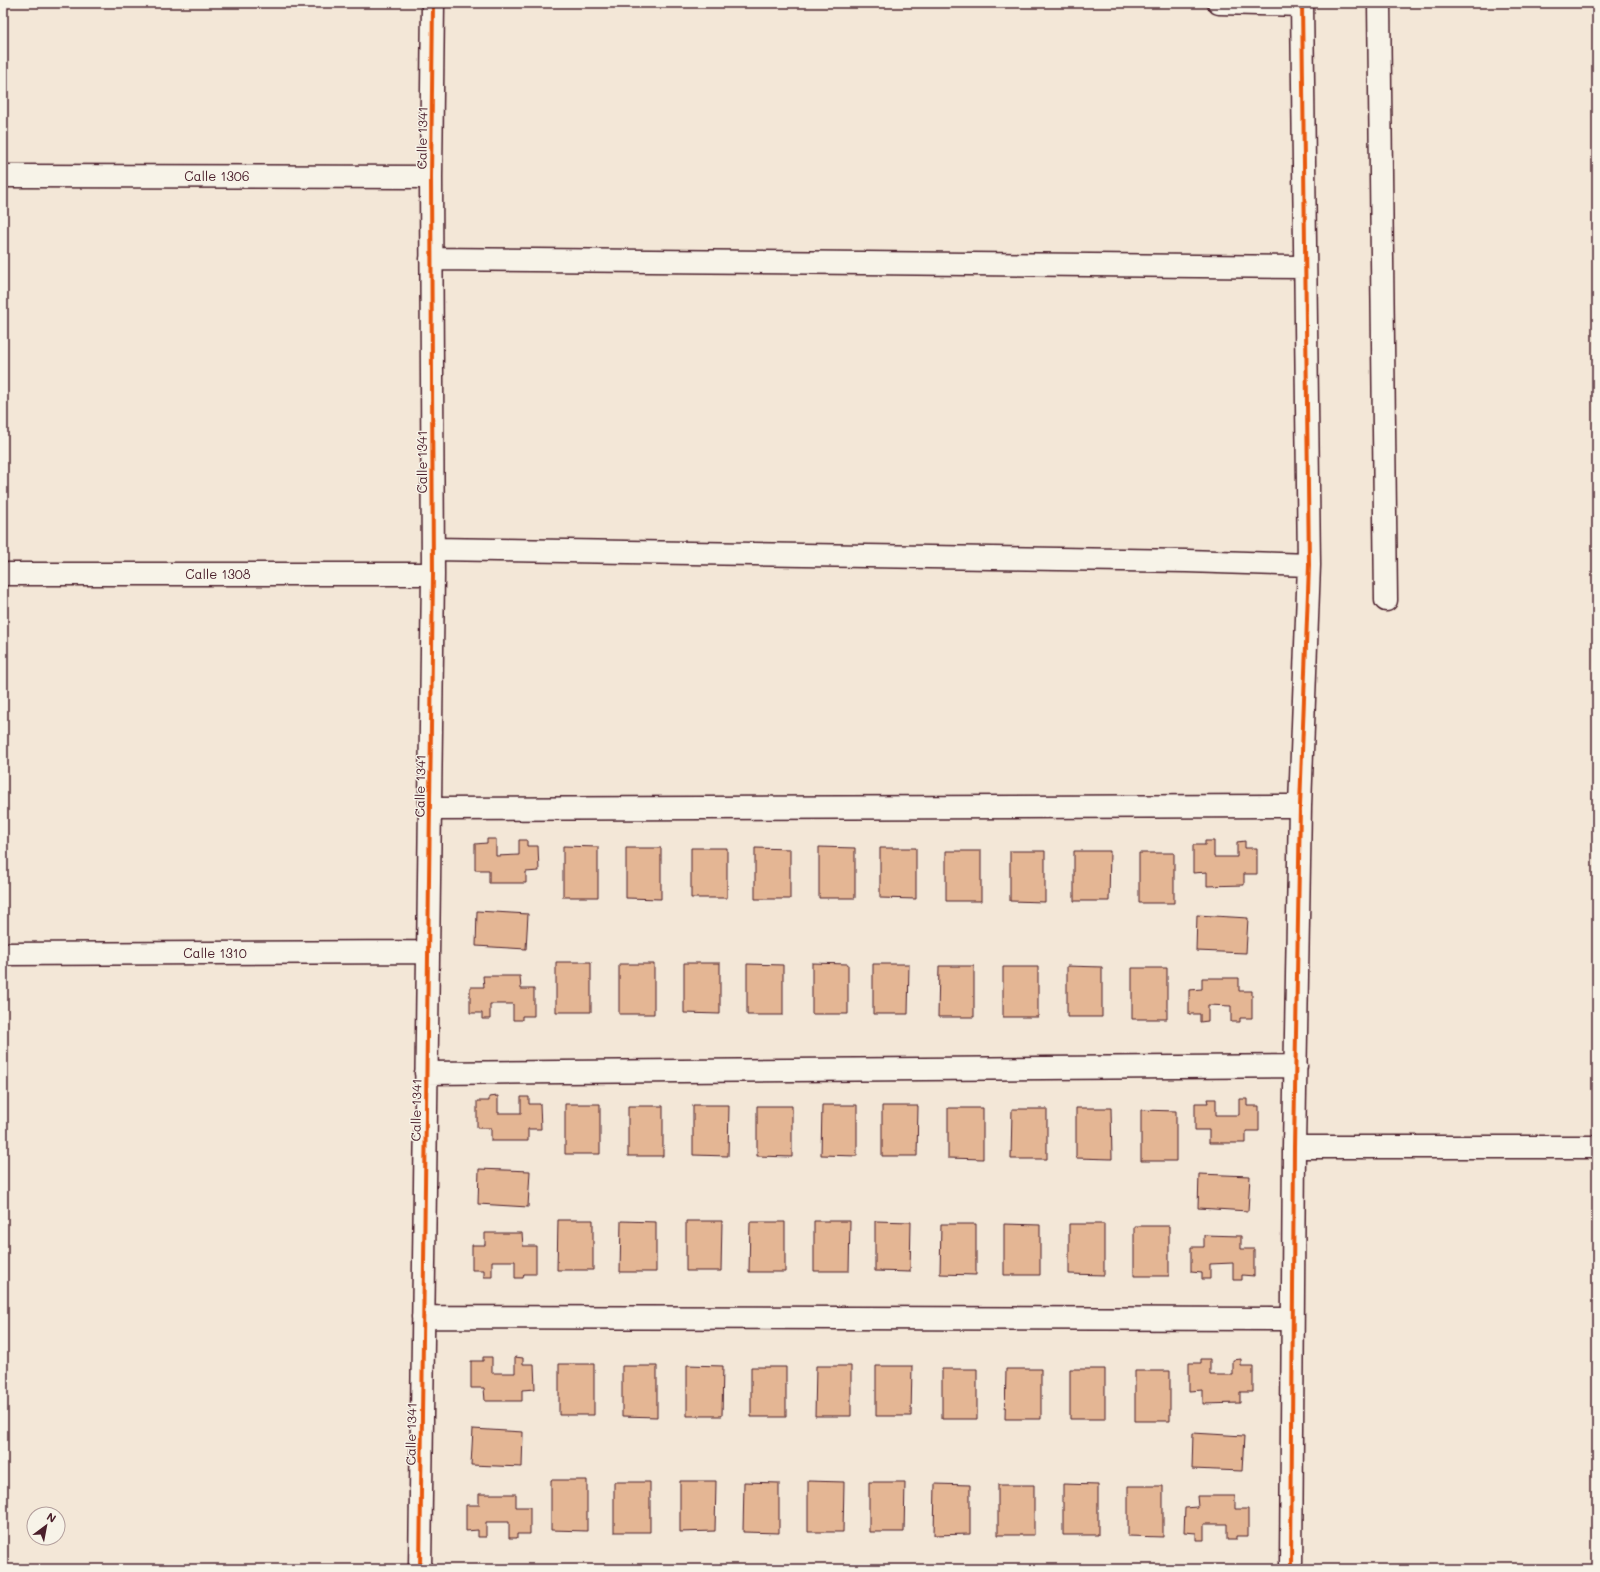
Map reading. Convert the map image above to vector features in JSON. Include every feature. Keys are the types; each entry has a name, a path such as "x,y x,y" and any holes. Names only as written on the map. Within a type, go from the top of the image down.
{"street":[{"name":"Calle 1341","path":"420,1569 433,574 431,177 433,3"},
{"path":"1219,3 1302,4 1309,565 1300,806 1294,1147 1291,1569"},
{"path":"1379,3 1386,600"},
{"name":"Calle 1306","path":"3,176 431,177"},
{"path":"431,259 1305,267"},
{"path":"433,549 1171,560 1309,565"},
{"name":"Calle 1308","path":"3,574 433,574"},
{"path":"430,809 1300,806"},
{"name":"Calle 1310","path":"3,954 427,952"},
{"path":"426,1073 1296,1066"},
{"path":"1294,1147 1597,1147"},
{"path":"423,1317 1292,1319"}],"building":[{"path":"487,839 496,839 496,856 519,855 519,840 527,840 527,846 538,846 539,871 526,872 526,883 489,883 489,870 475,870 475,844 487,843"},
{"path":"1205,841 1214,841 1214,857 1237,857 1237,842 1245,841 1245,848 1257,848 1257,874 1244,874 1244,885 1207,886 1207,872 1193,873 1193,845 1205,845"},
{"path":"563,846 598,847 598,897 563,897"},
{"path":"819,847 855,848 855,898 819,898"},
{"path":"626,848 661,848 661,899 626,898"},
{"path":"691,848 727,848 727,898 691,898"},
{"path":"755,848 790,849 790,899 755,899"},
{"path":"880,848 916,848 916,899 880,898"},
{"path":"946,851 981,851 981,901 946,901"},
{"path":"1010,851 1045,851 1045,902 1010,901"},
{"path":"1074,851 1110,851 1109,901 1074,901"},
{"path":"1139,853 1174,853 1174,903 1139,903"},
{"path":"477,911 528,914 526,949 476,946"},
{"path":"1197,915 1248,918 1246,953 1196,951"},
{"path":"556,962 591,962 591,1012 556,1012"},
{"path":"684,963 720,963 720,1014 684,1013"},
{"path":"812,963 848,964 848,1014 812,1014"},
{"path":"619,964 654,964 654,1014 619,1014"},
{"path":"747,964 783,965 783,1015 747,1015"},
{"path":"873,964 909,964 908,1014 873,1014"},
{"path":"939,966 974,966 974,1017 938,1017"},
{"path":"1067,966 1102,967 1102,1017 1067,1017"},
{"path":"1003,967 1038,967 1038,1017 1003,1017"},
{"path":"1132,968 1167,968 1167,1019 1132,1019"},
{"path":"483,976 520,976 521,989 534,989 534,1016 522,1016 522,1020 513,1020 513,1004 490,1004 490,1019 482,1019 482,1013 470,1013 470,987 484,987"},
{"path":"1202,978 1239,978 1239,991 1252,991 1252,1018 1240,1018 1240,1022 1231,1022 1231,1006 1208,1005 1208,1021 1200,1022 1200,1014 1189,1014 1189,990 1202,989"},
{"path":"498,1096 498,1113 521,1113 521,1097 529,1097 529,1104 540,1104 541,1129 528,1129 528,1141 491,1141 491,1128 477,1128 477,1101 489,1101 489,1097"},
{"path":"1207,1099 1216,1099 1216,1115 1239,1115 1239,1099 1247,1099 1247,1106 1259,1106 1259,1131 1246,1131 1246,1143 1209,1143 1209,1130 1195,1130 1195,1103 1208,1103"},
{"path":"565,1104 600,1104 600,1154 565,1154"},
{"path":"693,1105 729,1105 728,1156 693,1155"},
{"path":"822,1105 857,1105 857,1156 821,1155"},
{"path":"628,1106 663,1106 663,1156 628,1156"},
{"path":"757,1106 792,1106 792,1157 757,1156"},
{"path":"882,1106 918,1106 917,1156 882,1156"},
{"path":"948,1108 983,1108 983,1159 948,1158"},
{"path":"1076,1108 1111,1108 1112,1159 1076,1158"},
{"path":"1012,1109 1047,1109 1047,1159 1011,1159"},
{"path":"1141,1110 1176,1111 1176,1161 1141,1161"},
{"path":"479,1169 530,1171 528,1207 478,1204"},
{"path":"1199,1174 1250,1176 1248,1211 1198,1208"},
{"path":"558,1220 593,1220 593,1270 557,1270"},
{"path":"621,1221 656,1222 656,1272 620,1272"},
{"path":"686,1221 722,1221 721,1271 686,1271"},
{"path":"814,1221 850,1221 849,1271 814,1271"},
{"path":"875,1221 911,1222 910,1272 875,1271"},
{"path":"750,1222 785,1222 785,1272 749,1272"},
{"path":"941,1224 976,1224 976,1275 940,1274"},
{"path":"1004,1224 1040,1225 1040,1275 1004,1275"},
{"path":"1069,1224 1104,1224 1104,1275 1069,1274"},
{"path":"1134,1226 1169,1226 1169,1276 1134,1276"},
{"path":"485,1233 522,1233 523,1246 536,1246 536,1274 524,1274 523,1278 515,1278 515,1261 492,1261 492,1277 484,1277 484,1270 472,1270 472,1245 485,1245"},
{"path":"1204,1235 1241,1236 1241,1249 1254,1249 1254,1276 1242,1275 1242,1280 1233,1280 1233,1263 1210,1264 1210,1279 1202,1279 1202,1273 1191,1272 1191,1247 1204,1247"},
{"path":"483,1357 492,1357 492,1373 515,1373 515,1357 523,1358 523,1364 534,1364 535,1389 522,1390 522,1401 485,1401 484,1388 471,1388 471,1361 483,1361"},
{"path":"1201,1359 1210,1359 1210,1375 1233,1375 1233,1360 1241,1359 1241,1366 1253,1366 1253,1392 1240,1392 1240,1403 1203,1404 1203,1390 1189,1391 1189,1363 1201,1363"},
{"path":"559,1364 594,1364 594,1415 559,1415"},
{"path":"687,1365 723,1366 722,1416 687,1416"},
{"path":"622,1366 657,1366 657,1417 622,1416"},
{"path":"816,1366 851,1366 851,1416 815,1416"},
{"path":"876,1366 912,1366 911,1416 876,1416"},
{"path":"751,1367 786,1367 786,1417 751,1417"},
{"path":"942,1369 977,1369 977,1419 942,1419"},
{"path":"1006,1369 1041,1369 1041,1419 1005,1419"},
{"path":"1070,1369 1105,1369 1105,1419 1070,1419"},
{"path":"1135,1371 1170,1371 1170,1421 1135,1421"},
{"path":"473,1429 523,1432 522,1467 471,1465"},
{"path":"1193,1433 1244,1436 1242,1471 1192,1469"},
{"path":"551,1480 587,1480 587,1531 551,1530"},
{"path":"680,1481 716,1481 715,1531 680,1532"},
{"path":"808,1481 844,1482 843,1532 808,1532"},
{"path":"614,1482 650,1482 650,1532 614,1532"},
{"path":"744,1482 779,1483 779,1533 743,1532"},
{"path":"869,1482 905,1482 904,1532 869,1532"},
{"path":"935,1484 970,1485 970,1534 934,1535"},
{"path":"1063,1484 1098,1485 1098,1535 1063,1535"},
{"path":"998,1485 1034,1485 1034,1535 998,1535"},
{"path":"1128,1486 1163,1486 1163,1537 1128,1536"},
{"path":"479,1494 516,1494 516,1507 530,1507 530,1534 517,1534 517,1538 509,1538 509,1522 486,1522 486,1537 478,1537 478,1530 466,1531 466,1505 479,1505"},
{"path":"1197,1496 1235,1496 1235,1509 1248,1509 1248,1536 1236,1536 1236,1540 1227,1540 1227,1524 1204,1524 1204,1540 1196,1540 1196,1533 1184,1532 1185,1508 1198,1507"}],"cycle path":[{"path":"420,1569 433,574 431,177 433,3"},
{"path":"1291,1569 1294,1147 1300,806 1309,565 1302,3"}]}
